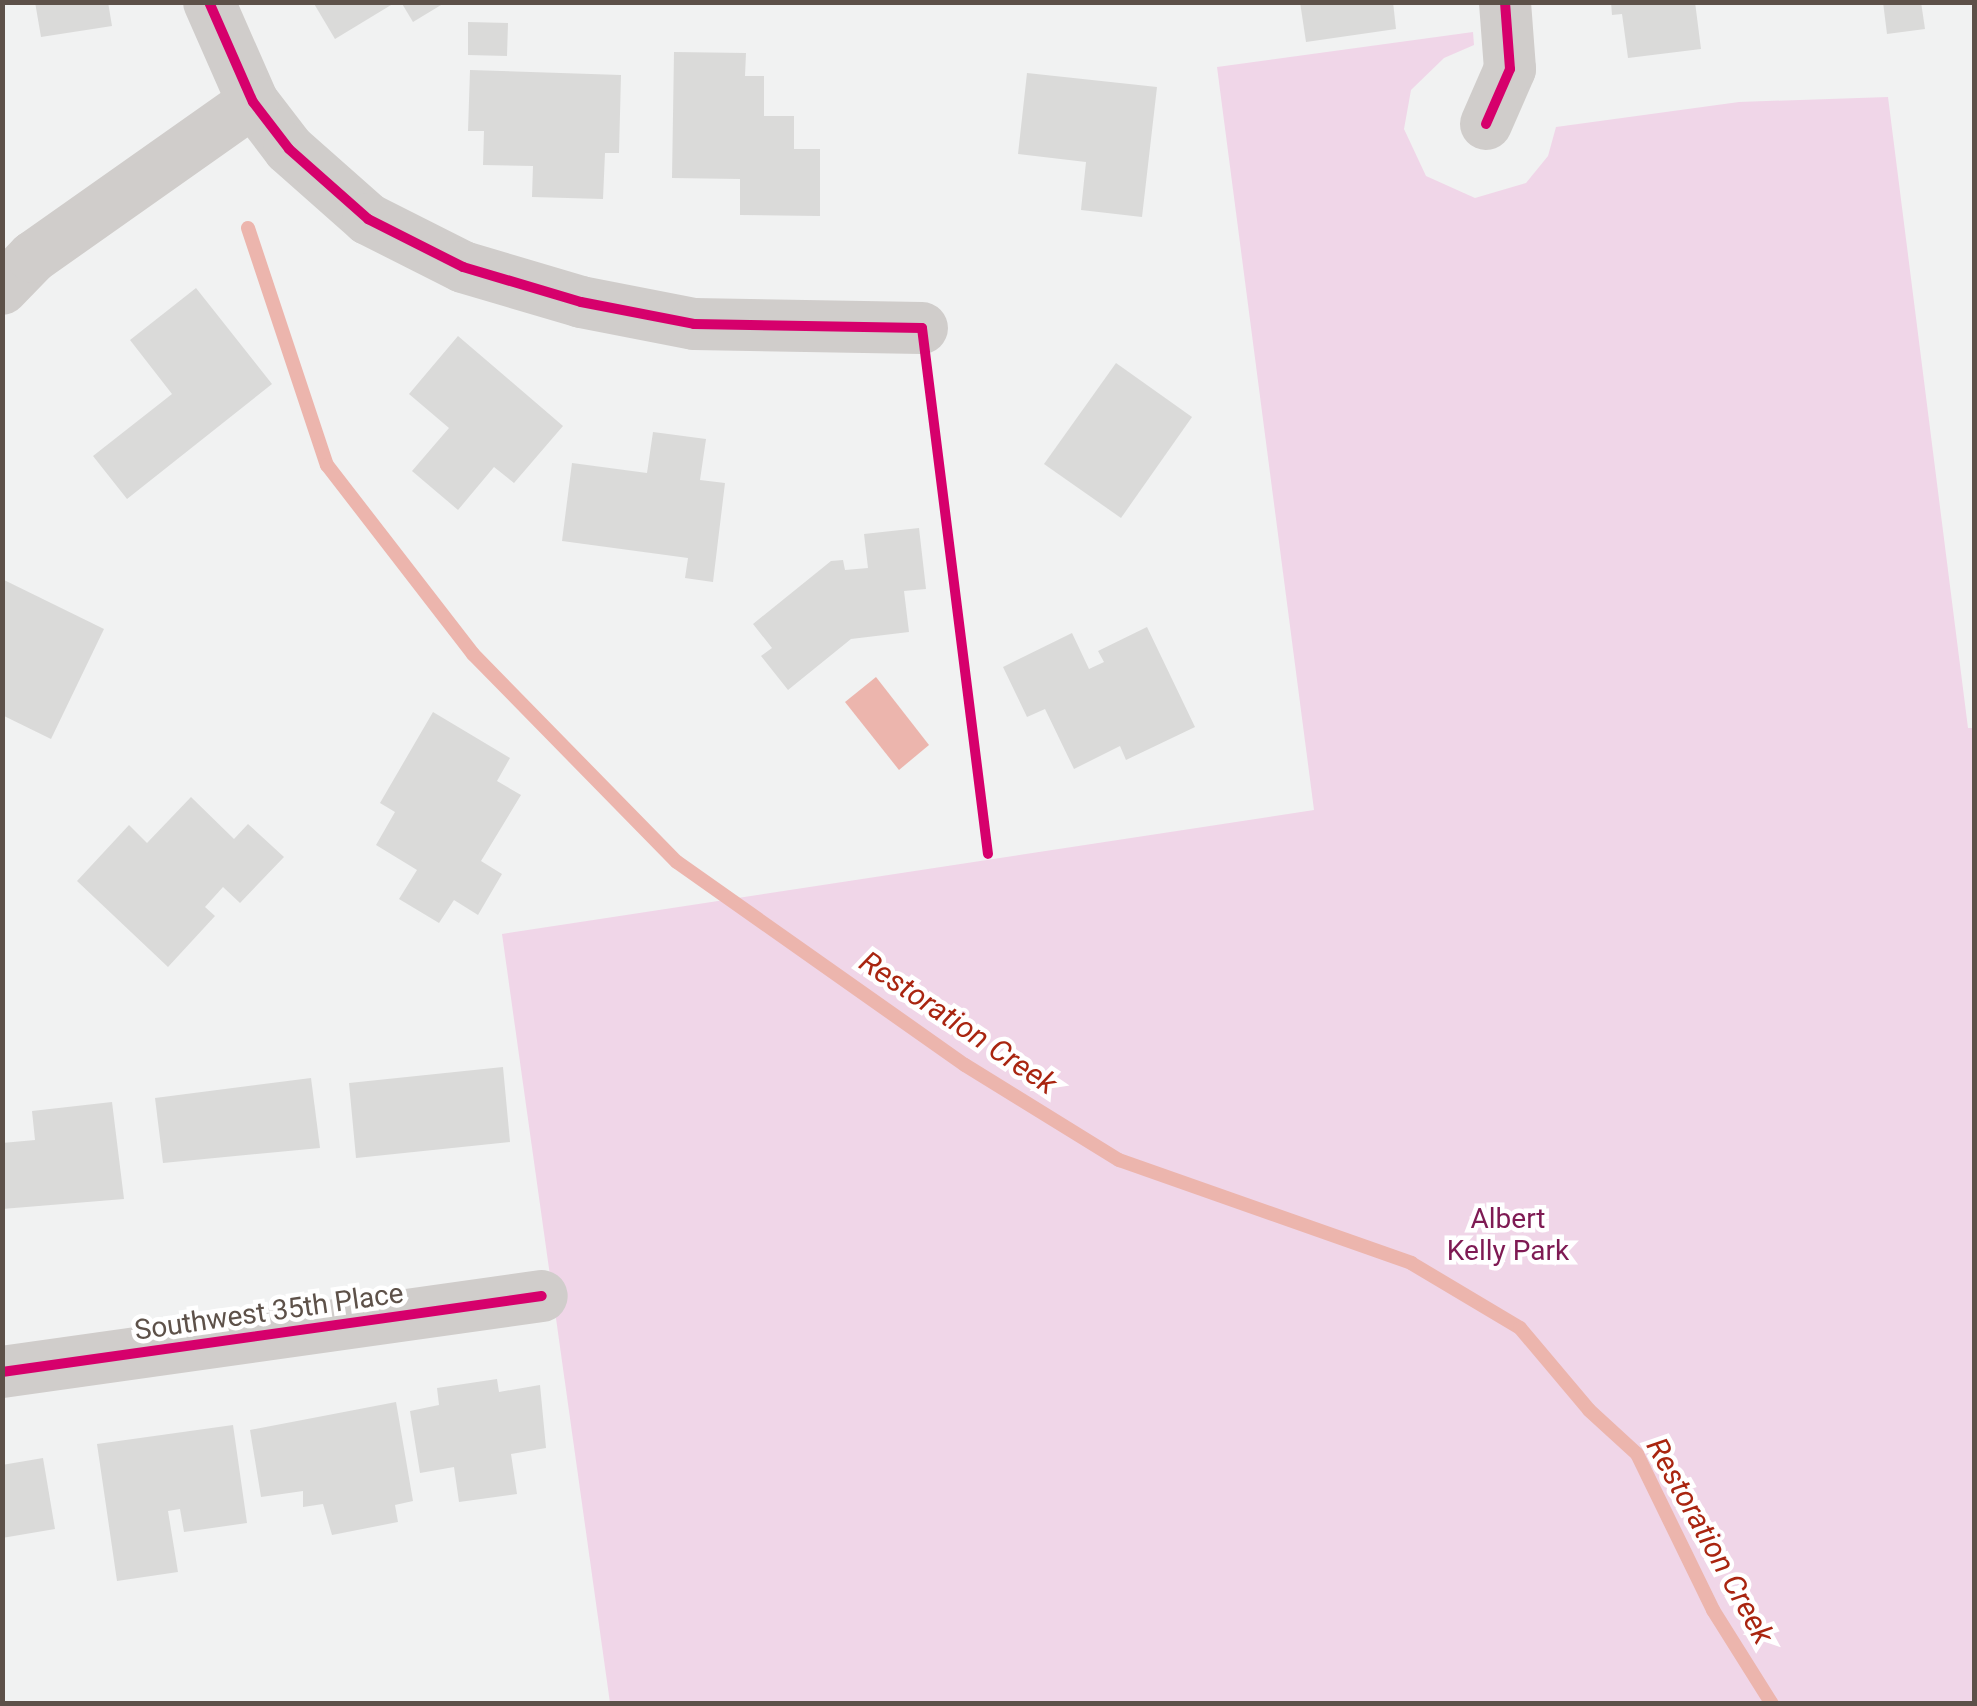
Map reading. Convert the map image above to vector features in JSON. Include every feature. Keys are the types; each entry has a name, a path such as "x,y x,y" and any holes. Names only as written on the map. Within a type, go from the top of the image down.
{"street":[{"path":"209,2 253,102 289,149 368,219 463,267 581,302 694,324 922,328"},
{"path":"1486,124 1510,69 1505,2"},
{"path":"2,289 33,257 253,102"},
{"name":"Southwest 35th Place","path":"2,1372 542,1296"}],"green space":[{"name":"Albert Kelly Park","path":"1473,32 1474,45 1444,58 1411,90 1404,129 1426,176 1475,198 1526,183 1548,156 1556,127 1739,102 1888,97 1968,728 1974,728 1974,1703 610,1703 502,934 1314,810 1217,67"}],"shaded area":[{"path":"876,677 929,745 899,770 845,702"}],"building":[{"path":"35,2 108,2 112,26 41,37"},
{"path":"313,2 396,2 335,39"},
{"path":"401,2 446,2 413,22"},
{"path":"1300,2 1393,2 1396,29 1306,42"},
{"path":"1611,2 1695,2 1701,49 1628,58 1622,14 1612,15"},
{"path":"1883,2 1921,2 1925,29 1887,34"},
{"path":"468,22 508,23 507,56 468,55"},
{"path":"674,52 746,53 745,76 764,76 764,116 794,116 794,149 820,149 820,216 740,215 740,179 672,178"},
{"path":"470,70 621,75 619,153 605,153 603,199 532,197 533,166 483,165 484,131 468,131"},
{"path":"1027,73 1157,87 1142,217 1081,210 1086,162 1018,154"},
{"path":"196,288 272,384 127,499 93,456 172,394 130,340"},
{"path":"458,336 563,426 514,483 494,467 458,510 412,471 449,428 409,394"},
{"path":"1116,363 1192,417 1121,518 1044,464"},
{"path":"653,432 706,439 700,480 725,483 713,582 685,578 688,558 562,541 572,463 647,473"},
{"path":"919,528 926,589 904,591 909,632 851,639 788,690 761,656 772,648 753,624 831,561 843,560 845,570 868,568 864,534"},
{"path":"2,579 104,629 51,739 2,715"},
{"path":"1147,627 1195,727 1126,760 1120,746 1074,769 1045,709 1027,717 1003,667 1072,633 1089,669 1104,662 1098,651"},
{"path":"433,712 510,758 497,781 521,795 481,861 502,874 478,915 454,900 439,923 399,899 417,870 376,845 395,812 380,803"},
{"path":"191,797 234,839 248,824 284,857 240,903 223,887 205,907 215,916 168,967 77,881 129,825 147,843"},
{"path":"503,1067 510,1142 356,1158 349,1083"},
{"path":"311,1078 320,1148 163,1163 155,1098"},
{"path":"112,1102 124,1199 2,1209 2,1143 35,1140 32,1111"},
{"path":"497,1379 499,1392 540,1385 546,1448 511,1454 517,1494 459,1502 454,1467 420,1473 410,1411 439,1405 437,1388"},
{"path":"396,1402 413,1501 395,1505 398,1522 332,1535 323,1504 303,1507 303,1491 261,1497 250,1430"},
{"path":"233,1425 247,1523 184,1532 180,1509 168,1511 178,1572 117,1581 97,1444"},
{"path":"43,1458 55,1529 2,1538 2,1465"}],"waterway":[{"name":"Restoration Creek","path":"248,228 327,465 473,654 677,862 965,1065 1119,1160 1411,1263 1520,1328 1589,1410 1637,1454 1713,1610 1772,1704"}],"cycle path":[{"path":"209,2 253,102 289,149 368,219 463,267 581,302 694,324 922,328 988,854"},
{"path":"1486,124 1510,69 1505,2"},
{"path":"2,1372 542,1296"}]}
